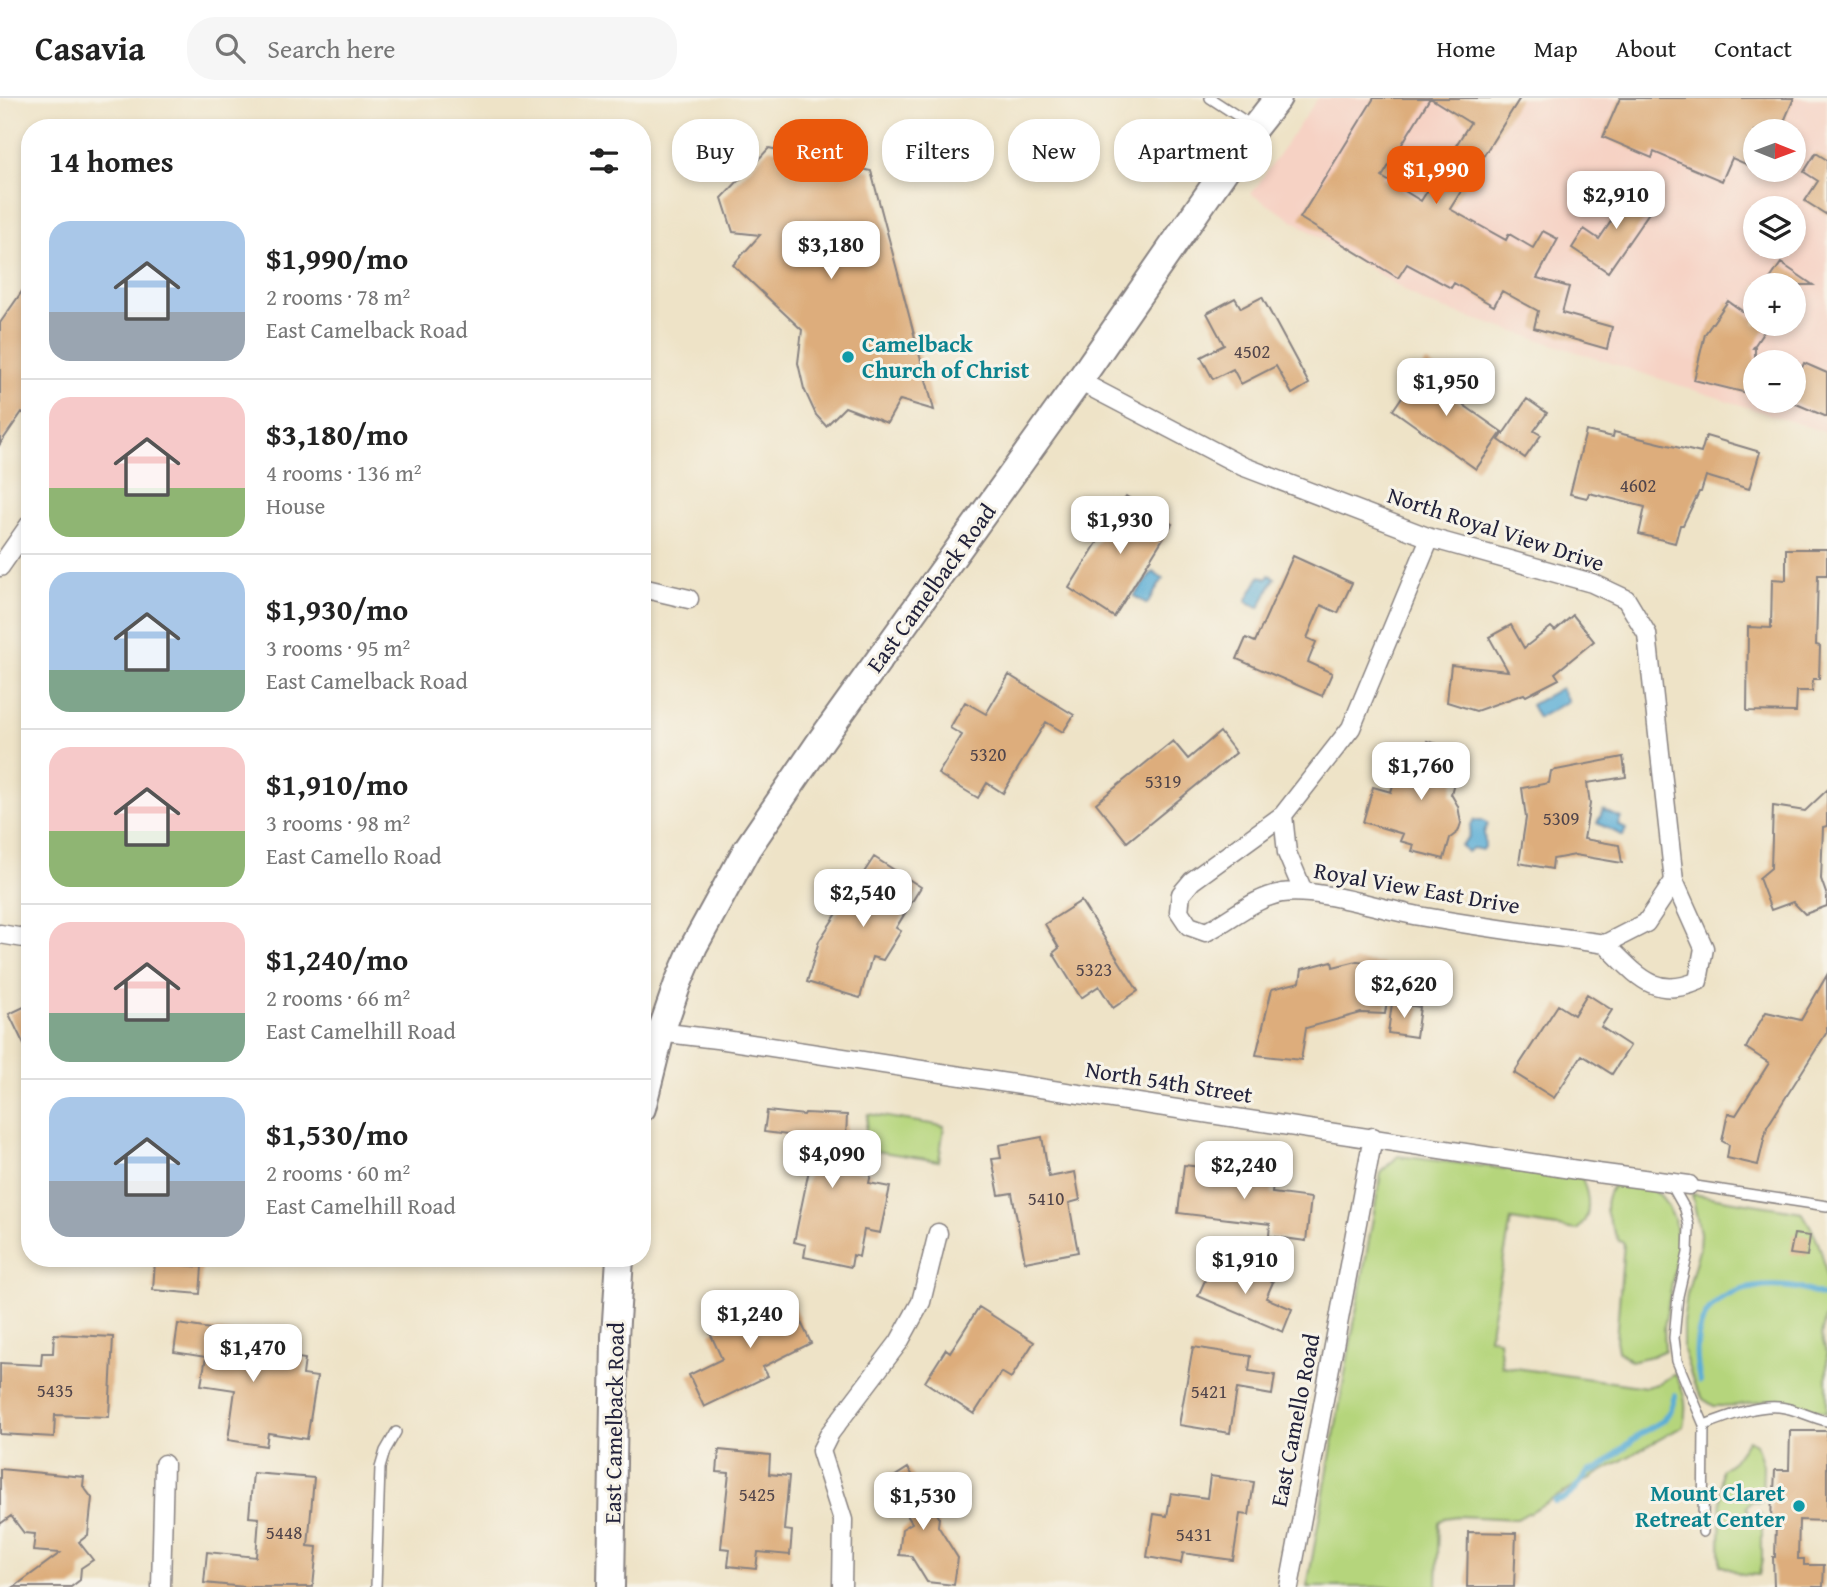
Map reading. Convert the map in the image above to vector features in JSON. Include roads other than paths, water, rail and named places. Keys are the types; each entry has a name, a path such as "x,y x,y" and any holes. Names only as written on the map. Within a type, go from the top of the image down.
{"main road":[{"name":"East Camelback Road","path":"1261,119 1278,98"},
{"name":"East Camelback Road","path":"652,1031 747,849 1217,182"},
{"name":"East Camelback Road","path":"611,1587 615,1337 619,1267"}],"street":[{"name":"North Royal View Drive","path":"1079,381 1242,466 1430,538 1592,583 1626,599 1647,634 1674,881 1704,948 1698,981 1681,989 1662,989 1642,978 1605,944"},
{"path":"0,567 21,537"},
{"path":"1303,891 1287,853 1283,815 1351,728 1430,538"},
{"path":"651,590 689,598"},
{"name":"Royal View East Drive","path":"1283,815 1192,881 1181,894 1179,911 1189,926 1206,932 1246,907 1278,894 1303,891 1418,916 1605,944"},
{"path":"1605,944 1646,923 1674,881"},
{"path":"0,934 21,938"},
{"name":"North 54th Street","path":"652,1031 1689,1185"},
{"name":"East Camello Road","path":"1289,1587 1373,1138"},
{"path":"842,1587 843,1520 821,1451 830,1433 899,1342 921,1302 938,1233"},
{"path":"161,1587 164,1464"}],"lane":[{"path":"1210,98 1243,119"},
{"path":"1670,1182 1685,1209 1689,1234 1688,1254 1675,1317 1675,1351 1704,1425 1703,1532"},
{"path":"1689,1185 1827,1206"},
{"path":"1704,1425 1747,1411 1771,1407 1782,1407 1827,1421"},
{"path":"376,1587 380,1468 384,1451 396,1432"}],"water":[{"path":"1153,572 1163,579 1147,604 1134,596"},
{"path":"1269,575 1275,578 1259,608 1246,601 1260,576 1267,579"},
{"path":"1561,688 1568,701 1538,718 1531,705"},
{"path":"1603,810 1621,818 1618,825 1626,829 1623,836 1597,823"},
{"path":"1475,820 1488,824 1484,832 1485,847 1482,850 1473,848 1467,852 1461,845 1469,837 1471,825"}],"waterway":[{"path":"1700,1381 1698,1336 1704,1318 1714,1305 1728,1295 1766,1286 1795,1288 1827,1297"},
{"path":"1555,1501 1574,1491 1588,1472 1599,1469 1640,1434 1663,1421 1675,1396"}],"place":[{"name":"Camelback Church of Christ","path":"848,357"},
{"name":"Mount Claret Retreat Center","path":"1799,1506"}]}
